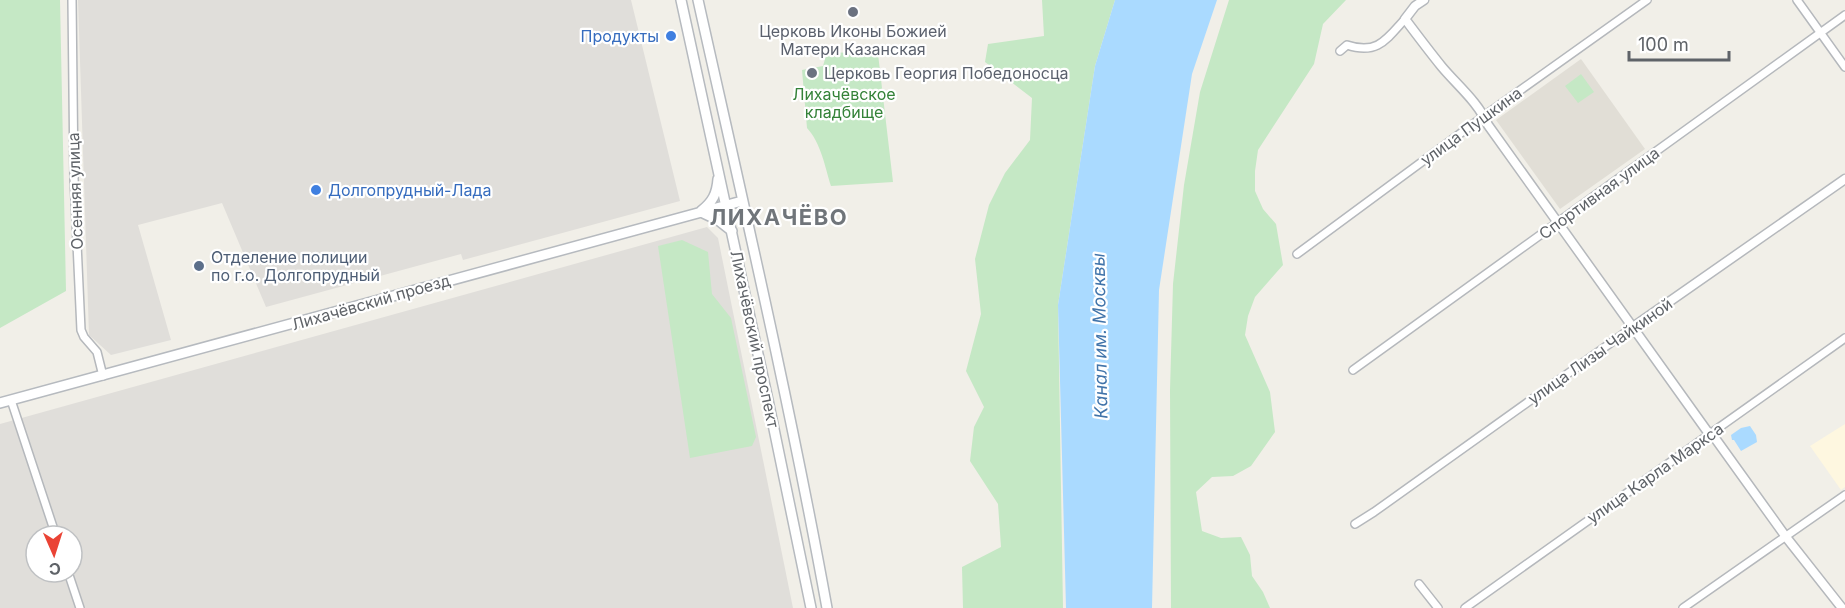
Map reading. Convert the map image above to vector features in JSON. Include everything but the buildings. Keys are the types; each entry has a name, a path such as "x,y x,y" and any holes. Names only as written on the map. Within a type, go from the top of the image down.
{"main road":[{"name":"Лихачёвский проспект","path":"681,0 811,608"},
{"name":"Лихачёвский проспект","path":"698,0 827,608"},
{"path":"699,212 707,207 714,197 719,172"},
{"name":"Лихачёвский проезд","path":"0,403 742,201"},
{"path":"699,212 718,220 732,231"}],"street":[{"name":"Осенняя улица","path":"72,0 74,189 81,330 97,352 104,376"},
{"path":"1340,51 1347,45 1363,49 1378,46 1415,6 1424,0"},
{"name":"улица Пушкина","path":"1297,254 1484,116 1647,0"},
{"path":"1797,0 1845,67"},
{"name":"Спортивная улица","path":"1353,370 1845,15"},
{"path":"1405,19 1484,116 1488,125 1707,431 1712,434 1786,537 1842,608"},
{"name":"улица Лизы Чайкиной","path":"1355,524 1845,179"},
{"name":"улица Карла Маркса","path":"1465,608 1845,338"},
{"path":"11,400 52,524"},
{"path":"1683,608 1845,495"},
{"path":"72,584 80,608"},
{"path":"1419,584 1438,608"}],"shaded area":[{"path":"78,0 631,0 680,201 463,260 461,254 266,307 222,203 138,225 171,340 111,355 89,335"},
{"path":"1581,59 1645,149 1560,209 1496,120"},
{"path":"707,227 718,238 793,608 0,608 0,424"},
{"path":"1845,424 1845,487 1841,490 1810,446"}],"green space":[{"path":"0,0 60,0 66,291 0,328"},
{"path":"1042,0 1115,0 1095,66 1058,305 1063,608 963,608 962,567 1001,547 998,504 970,461 974,427 984,407 966,371 981,314 975,259 989,205 1005,173 1030,140 1032,98 985,62 988,44 1044,36"},
{"path":"1229,0 1346,0 1323,24 1314,64 1258,150 1255,191 1263,209 1276,224 1283,265 1255,297 1248,316 1245,335 1270,392 1275,432 1251,466 1233,476 1212,477 1196,492 1202,531 1221,538 1241,537 1250,555 1252,576 1270,608 1171,608 1170,390 1173,284 1184,185 1200,92"},
{"name":"Лихачёвское кладбище","path":"827,52 878,54 893,182 831,186 819,148 807,128 802,70 823,66"},
{"path":"1581,74 1594,92 1578,103 1565,86"},
{"path":"682,240 708,252 712,294 731,318 756,437 752,446 690,458 658,246"}],"water":[{"name":"Канал им. Москвы","path":"1115,0 1217,0 1192,74 1159,290 1152,608 1066,608 1058,305 1095,66"},
{"path":"1750,426 1756,435 1757,442 1741,451 1732,440 1731,435 1741,428"}],"place":[{"name":"Церковь Иконы Божией Матери Казанская","path":"853,12"},
{"name":"Продукты","path":"671,36"},
{"name":"Церковь Георгия Победоносца","path":"812,73"},
{"name":"Долгопрудный-Лада","path":"316,190"},
{"name":"Отделение полиции по г.о. Долгопрудный","path":"199,266"}],"district":[{"name":"ЛИХАЧЁВО","path":"779,217"}]}
